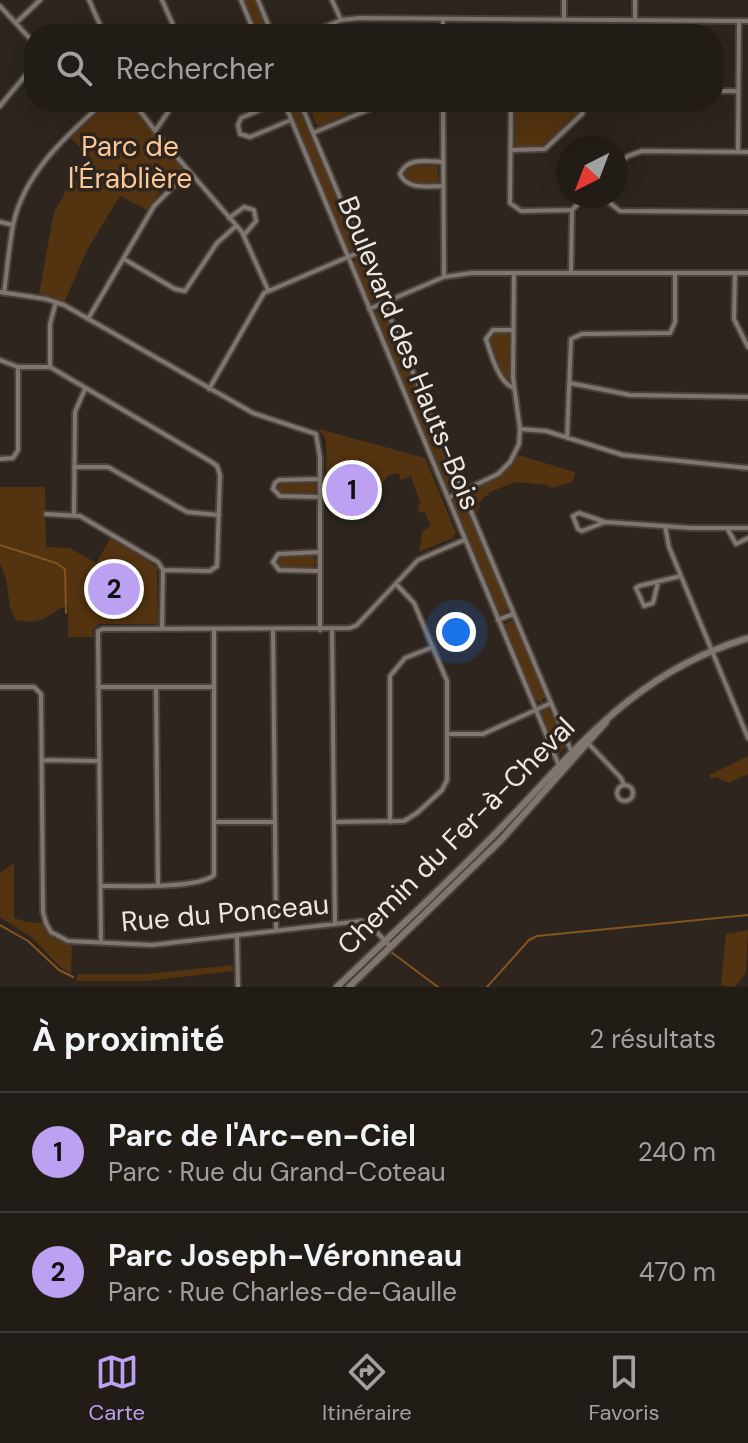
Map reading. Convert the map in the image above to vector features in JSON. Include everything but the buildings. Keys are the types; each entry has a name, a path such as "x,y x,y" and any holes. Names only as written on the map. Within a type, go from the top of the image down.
{"street":[{"path":"16,23 40,0"},
{"path":"89,0 100,24"},
{"path":"162,0 173,24"},
{"path":"241,0 251,24"},
{"path":"258,0 268,24"},
{"path":"332,0 341,20"},
{"path":"564,0 564,19"},
{"path":"635,0 635,20"},
{"path":"0,6 24,32"},
{"path":"443,19 443,24"},
{"path":"332,24 341,20 443,19 748,21"},
{"path":"738,152 739,21"},
{"path":"0,106 24,77"},
{"path":"724,91 738,91"},
{"path":"94,112 42,163 24,193 13,225 2,293 56,302 268,419 316,434 320,442 320,630"},
{"path":"141,112 244,235 268,290"},
{"path":"155,131 168,112"},
{"path":"256,112 241,118 238,125 240,134 250,137 291,120"},
{"name":"Boulevard des Hauts-Bois","path":"287,112 562,773"},
{"name":"Boulevard des Hauts-Bois","path":"304,112 575,759"},
{"path":"313,133 363,112"},
{"path":"443,112 444,277"},
{"path":"511,112 510,198 513,207 521,211 572,210 571,273"},
{"path":"511,150 545,149 582,112"},
{"path":"628,156 642,151 748,152"},
{"path":"442,162 408,162 400,174 409,185 443,186"},
{"path":"88,319 157,202 188,172"},
{"path":"229,218 243,207 253,209 257,214 256,221 244,235"},
{"path":"616,208 620,211 748,212"},
{"path":"0,222 13,225"},
{"path":"123,259 175,289 185,291 215,246 236,226"},
{"path":"209,389 268,290 362,251"},
{"path":"369,309 444,277 471,273 748,273"},
{"path":"448,498 490,479 506,467 518,446 520,429 514,388 514,273"},
{"path":"567,438 570,343 574,336 661,335 671,332 675,322 675,274"},
{"path":"735,274 735,321 748,347"},
{"path":"50,367 50,324 56,302"},
{"path":"513,330 493,330 486,339 503,380 508,387 514,388"},
{"path":"0,360 18,367 50,367 215,464 220,475 219,561 216,567 208,571 163,570"},
{"path":"0,459 11,459 18,450 18,367"},
{"path":"570,383 630,395 748,397"},
{"path":"74,514 75,412 85,389"},
{"path":"520,429 544,431 623,455 748,468"},
{"path":"74,467 108,467 189,513 219,515"},
{"path":"320,479 281,480 275,483 273,489 278,496 320,497"},
{"path":"605,522 582,531 578,529 573,516 581,513 605,522 658,526 748,528"},
{"path":"46,514 74,514 153,558 163,570 162,628"},
{"path":"665,526 666,539 740,711 748,738"},
{"path":"727,528 736,544 748,538"},
{"path":"101,943 99,630 320,630 355,626 420,559 464,540"},
{"path":"320,552 278,554 273,563 281,571 320,571"},
{"path":"658,582 653,603 644,606 636,588 658,582 681,576"},
{"path":"335,822 404,821 445,785 448,777 448,685 414,603 396,584"},
{"path":"498,620 513,614"},
{"path":"101,886 158,886 206,880 213,876 216,869 214,629"},
{"path":"273,629 276,931"},
{"path":"332,629 335,923"},
{"name":"Chemin du Fer-à-Cheval","path":"343,986 388,943 409,916 487,843 571,751 608,719 660,677 712,650 748,638"},
{"path":"390,822 390,676 404,659 433,647"},
{"name":"Rue du Ponceau","path":"0,687 34,687 40,691 45,920 51,932 61,939 160,944 364,921 388,943"},
{"path":"98,687 214,687"},
{"path":"156,687 158,886"},
{"path":"448,734 483,734 551,703"},
{"path":"586,741 624,785"},
{"name":"Chemin du Fer-à-Cheval","path":"388,943 398,939 491,850 575,759 586,741"},
{"path":"42,760 99,761"},
{"path":"215,822 275,822"},
{"path":"398,939 411,920 409,916"},
{"path":"237,935 238,987"}],"green space":[{"path":"243,0 256,0 266,24 253,24"},
{"name":"Parc de l'Érablière","path":"98,112 137,112 182,172 147,210 120,196 87,250 65,301 39,294 54,212 67,189 94,162 71,138"},
{"path":"289,112 302,112 357,244 355,250 350,251"},
{"path":"313,112 350,112 320,126 312,116"},
{"path":"515,112 579,112 544,146 515,146"},
{"path":"413,165 437,166 439,180 436,183 411,183 404,178 404,172"},
{"path":"356,257 363,259 378,295 375,302 368,300 353,266"},
{"path":"380,309 386,313 457,484 454,491 446,489 374,314"},
{"path":"495,332 510,336 509,379 504,377 489,340"},
{"path":"319,429 425,458 456,533 453,538 419,552 422,532 431,526 425,513 417,511 420,502 411,476 401,480 398,473 389,475 371,496 348,505 327,498 326,440"},
{"path":"518,455 575,472 573,482 551,488 515,482 488,493 490,497 486,495 478,504 477,513 469,493 503,474"},
{"path":"282,483 314,483 317,486 313,494 281,494 277,488"},
{"path":"0,487 45,487 46,547 70,548 96,563 111,538 157,567 158,624 99,624 92,630 94,637 68,637 68,605 39,620 16,620 10,608 6,579 0,564"},
{"path":"459,497 465,503 508,606 502,614 496,610 453,504 454,499"},
{"path":"313,556 317,561 313,568 280,567 277,563 281,557"},
{"path":"513,620 545,696 541,703 533,699 503,625"},
{"path":"547,709 553,715 566,746 557,756 541,716 542,711"},
{"path":"748,756 748,774 729,783 715,777 711,779 709,775"},
{"path":"14,863 14,918 42,923 54,939 72,946 71,974 32,938 0,917 0,873"},
{"path":"748,930 746,972 735,987 721,985 726,934"},
{"path":"233,965 234,971 146,981 77,981 77,974 147,974"}],"waterway":[{"path":"0,545 56,563 65,569 66,613"},
{"path":"487,987 529,940 537,936 748,915"},
{"path":"0,925 28,941 59,970 73,977"},
{"path":"391,952 438,987"}],"place":[{"name":"Parc de l'Arc-en-Ciel","path":"352,490"},
{"name":"Parc Joseph-Véronneau","path":"114,589"}]}
